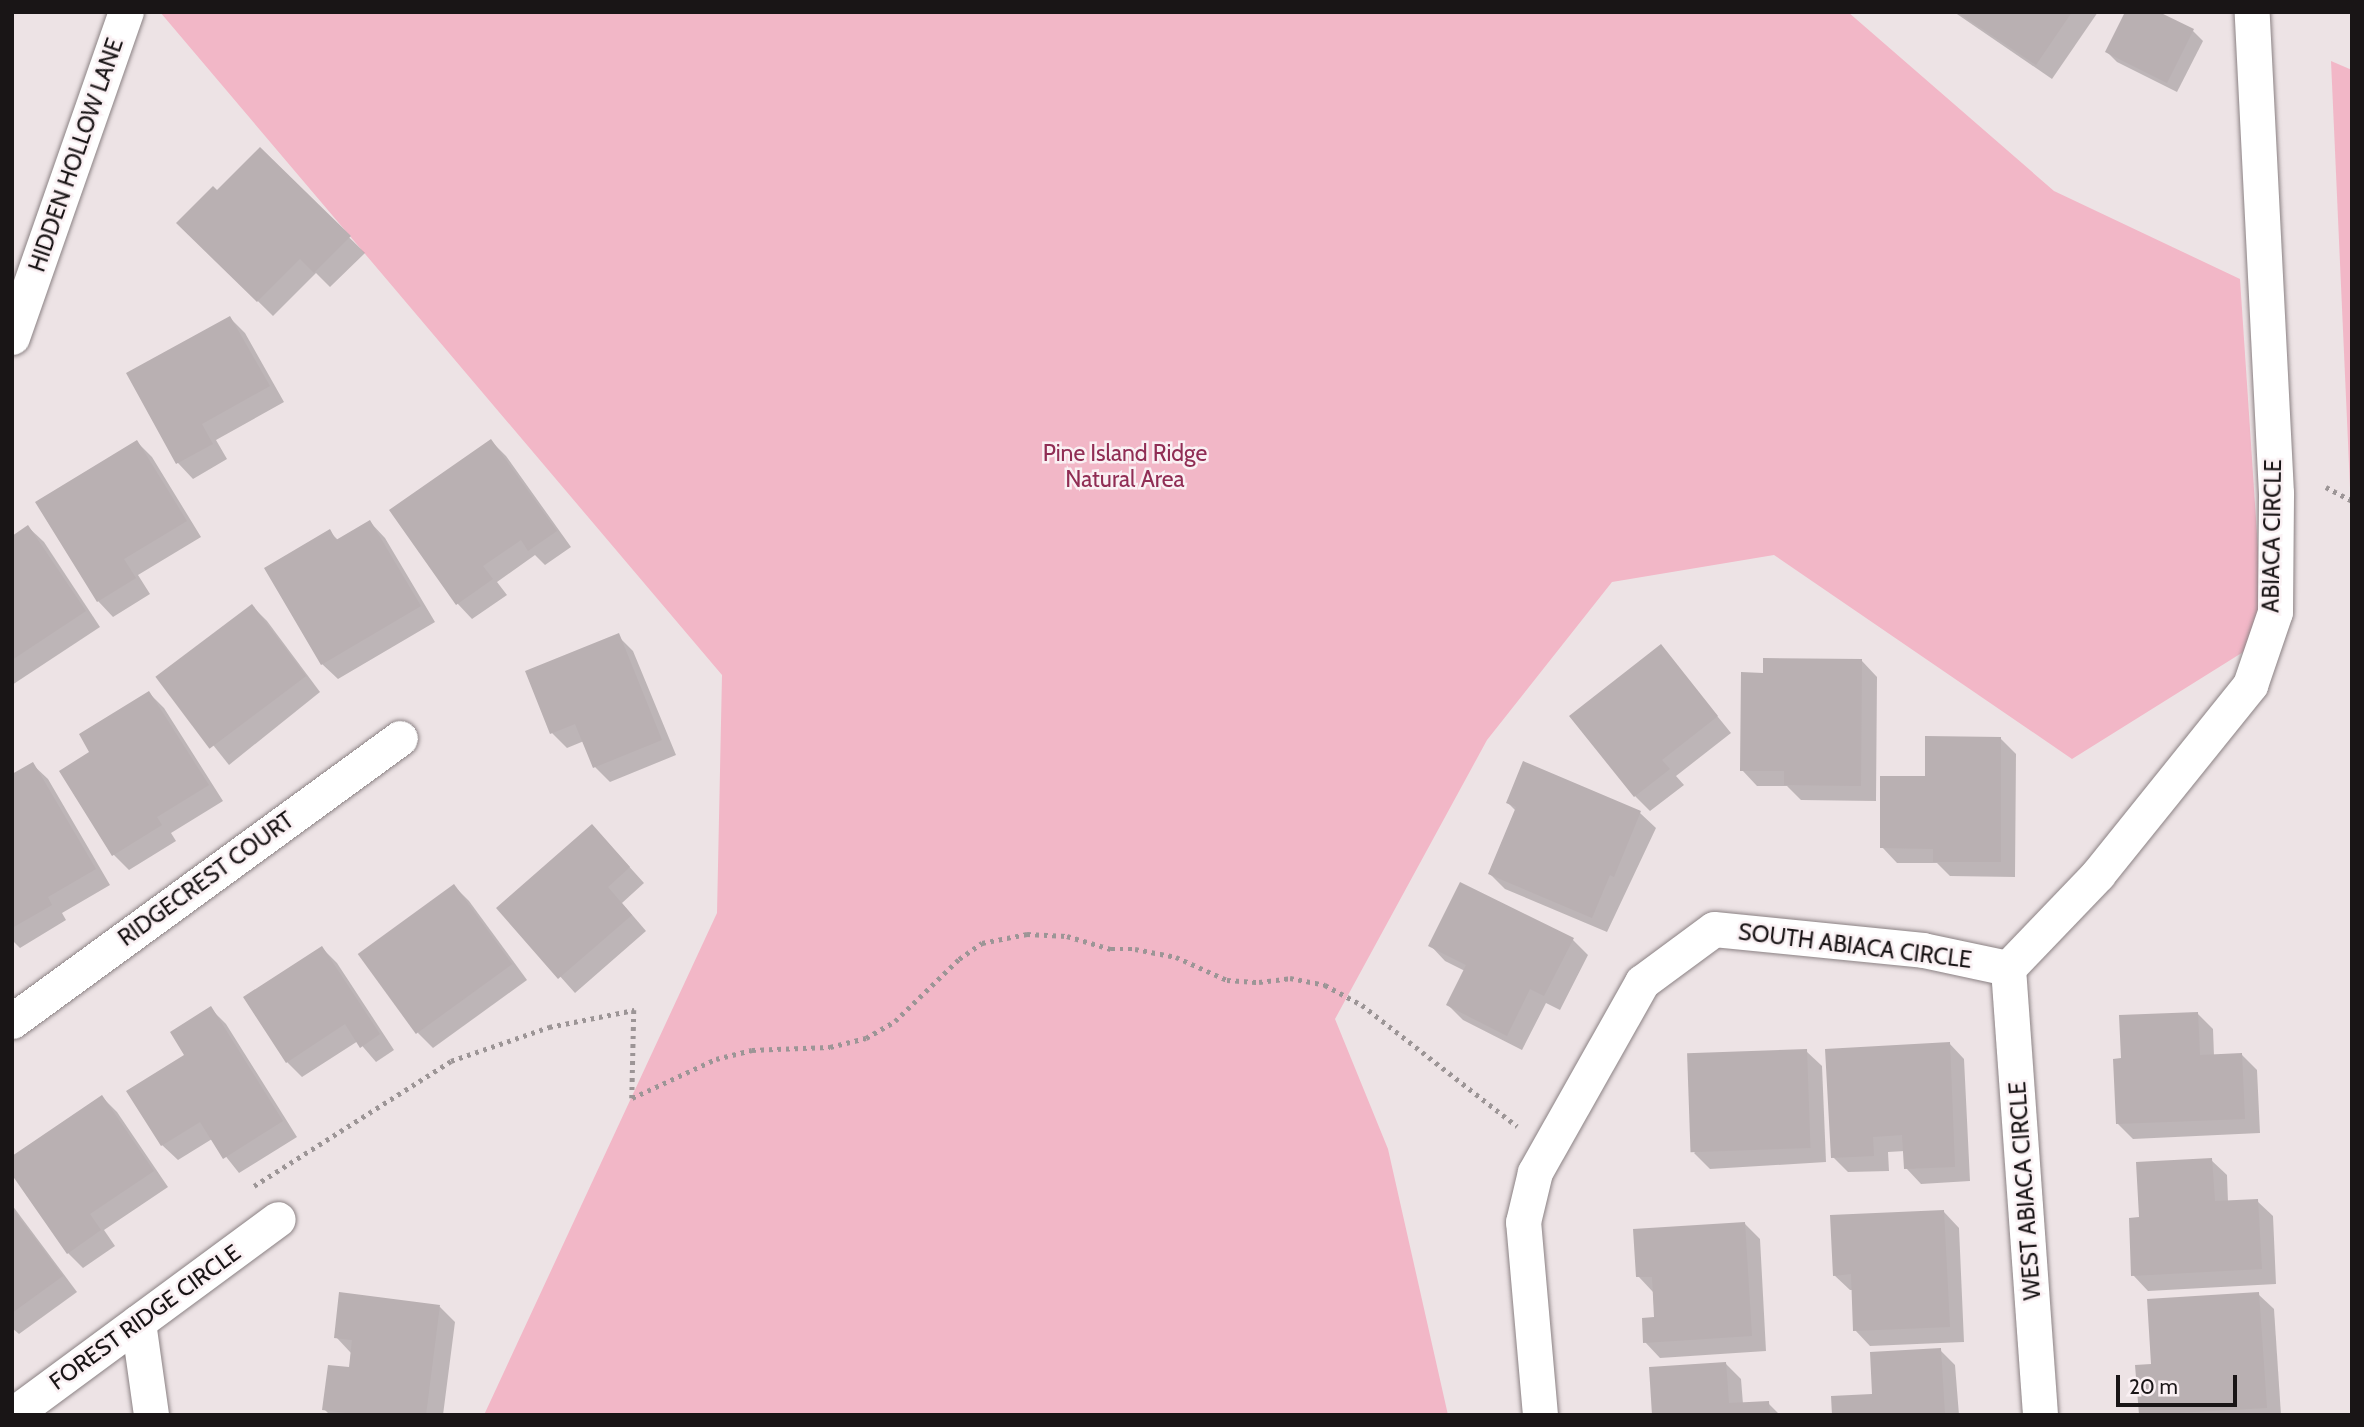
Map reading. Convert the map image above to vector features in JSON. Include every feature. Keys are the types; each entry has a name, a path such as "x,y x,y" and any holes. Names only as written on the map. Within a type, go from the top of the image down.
{"street":[{"name":"HIDDEN HOLLOW LANE","path":"12,337 126,12"},
{"name":"ABIACA CIRCLE","path":"2008,968 2098,874 2250,684 2275,612 2276,493 2252,12"},
{"name":"RIDGECREST COURT","path":"12,1021 400,738"},
{"name":"SOUTH ABIACA CIRCLE","path":"1540,1415 1523,1223 1542,1161 1642,982 1714,929 1923,950 2008,968"},
{"name":"WEST ABIACA CIRCLE","path":"2008,968 2040,1415"},
{"name":"FOREST RIDGE CIRCLE","path":"12,1415 278,1219"},
{"path":"138,1322 150,1415"}],"path":[{"path":"2326,487 2352,501"},
{"path":"245,1193 334,1133 451,1061 549,1027 634,1010 632,1098 716,1059 752,1050 830,1047 866,1038 895,1021 958,959 974,948 982,943 1027,934 1067,936 1111,949 1135,949 1176,957 1227,980 1304,979 1325,985 1362,1006 1542,1161"}],"green space":[{"name":"Pine Island Ridge Natural Area","path":"160,12 1848,12 2054,191 2240,279 2264,639 2072,759 1774,555 1612,582 1487,740 1335,1019 1388,1149 1448,1415 484,1415 717,913 722,675"},
{"path":"2331,61 2352,70 2352,532"}],"building":[{"path":"1957,12 2072,12 2036,65"},
{"path":"2125,12 2159,12 2194,29 2167,83 2105,52"},
{"path":"260,147 351,236 314,273 300,259 257,302 176,223 213,186 217,190"},
{"path":"230,316 270,386 202,424 213,444 176,464 126,373"},
{"path":"491,439 557,531 528,551 521,540 483,566 493,579 456,605 389,510"},
{"path":"137,440 187,521 124,559 136,578 97,602 35,502"},
{"path":"370,520 421,606 321,665 264,568 330,529 336,540"},
{"path":"28,525 86,611 12,660 12,536"},
{"path":"252,604 306,676 210,749 155,677"},
{"path":"619,633 662,740 593,768 575,724 550,734 525,671"},
{"path":"1661,644 1718,716 1662,760 1670,769 1634,797 1569,716"},
{"path":"1763,658 1862,659 1861,786 1784,785 1784,771 1740,771 1741,672 1763,673"},
{"path":"149,691 209,785 157,817 162,825 112,856 59,771 89,752 79,734"},
{"path":"1925,736 2001,737 2001,862 1933,862 1933,849 1880,848 1880,776 1925,776"},
{"path":"1523,761 1641,811 1614,877 1610,875 1592,918 1488,874 1516,807 1506,803"},
{"path":"33,762 96,869 48,897 52,905 12,928 12,774"},
{"path":"592,824 630,867 608,887 632,915 558,979 496,908"},
{"path":"1460,882 1574,938 1544,996 1530,989 1507,1036 1446,1005 1466,965 1428,946"},
{"path":"454,884 512,964 416,1034 358,954"},
{"path":"322,946 380,1034 360,1048 345,1024 286,1063 243,997"},
{"path":"211,1006 283,1121 223,1159 200,1122 161,1146 126,1091 184,1055 170,1032"},
{"path":"2198,1012 2200,1055 2242,1053 2245,1119 2116,1124 2113,1059 2121,1058 2119,1015"},
{"path":"1950,1042 1955,1167 1904,1169 1902,1135 1873,1137 1874,1156 1831,1158 1825,1049"},
{"path":"1807,1049 1810,1148 1691,1152 1687,1053"},
{"path":"102,1095 154,1171 90,1214 101,1230 67,1254 12,1175 12,1156"},
{"path":"2212,1158 2215,1201 2258,1199 2262,1269 2131,1276 2129,1218 2139,1217 2136,1162"},
{"path":"12,1208 63,1276 12,1313"},
{"path":"1944,1210 1950,1327 1853,1331 1851,1274 1833,1276 1830,1215"},
{"path":"1745,1222 1752,1336 1643,1343 1642,1318 1654,1317 1652,1277 1636,1277 1633,1229"},
{"path":"339,1292 440,1305 426,1415 362,1415 322,1410 328,1365 349,1367 352,1340 334,1338"},
{"path":"2259,1292 2267,1408 2139,1415 2135,1365 2151,1364 2147,1299"},
{"path":"1941,1348 1945,1415 1832,1415 1831,1396 1872,1394 1870,1352"},
{"path":"1726,1362 1729,1403 1769,1401 1770,1415 1652,1415 1649,1367"}]}
